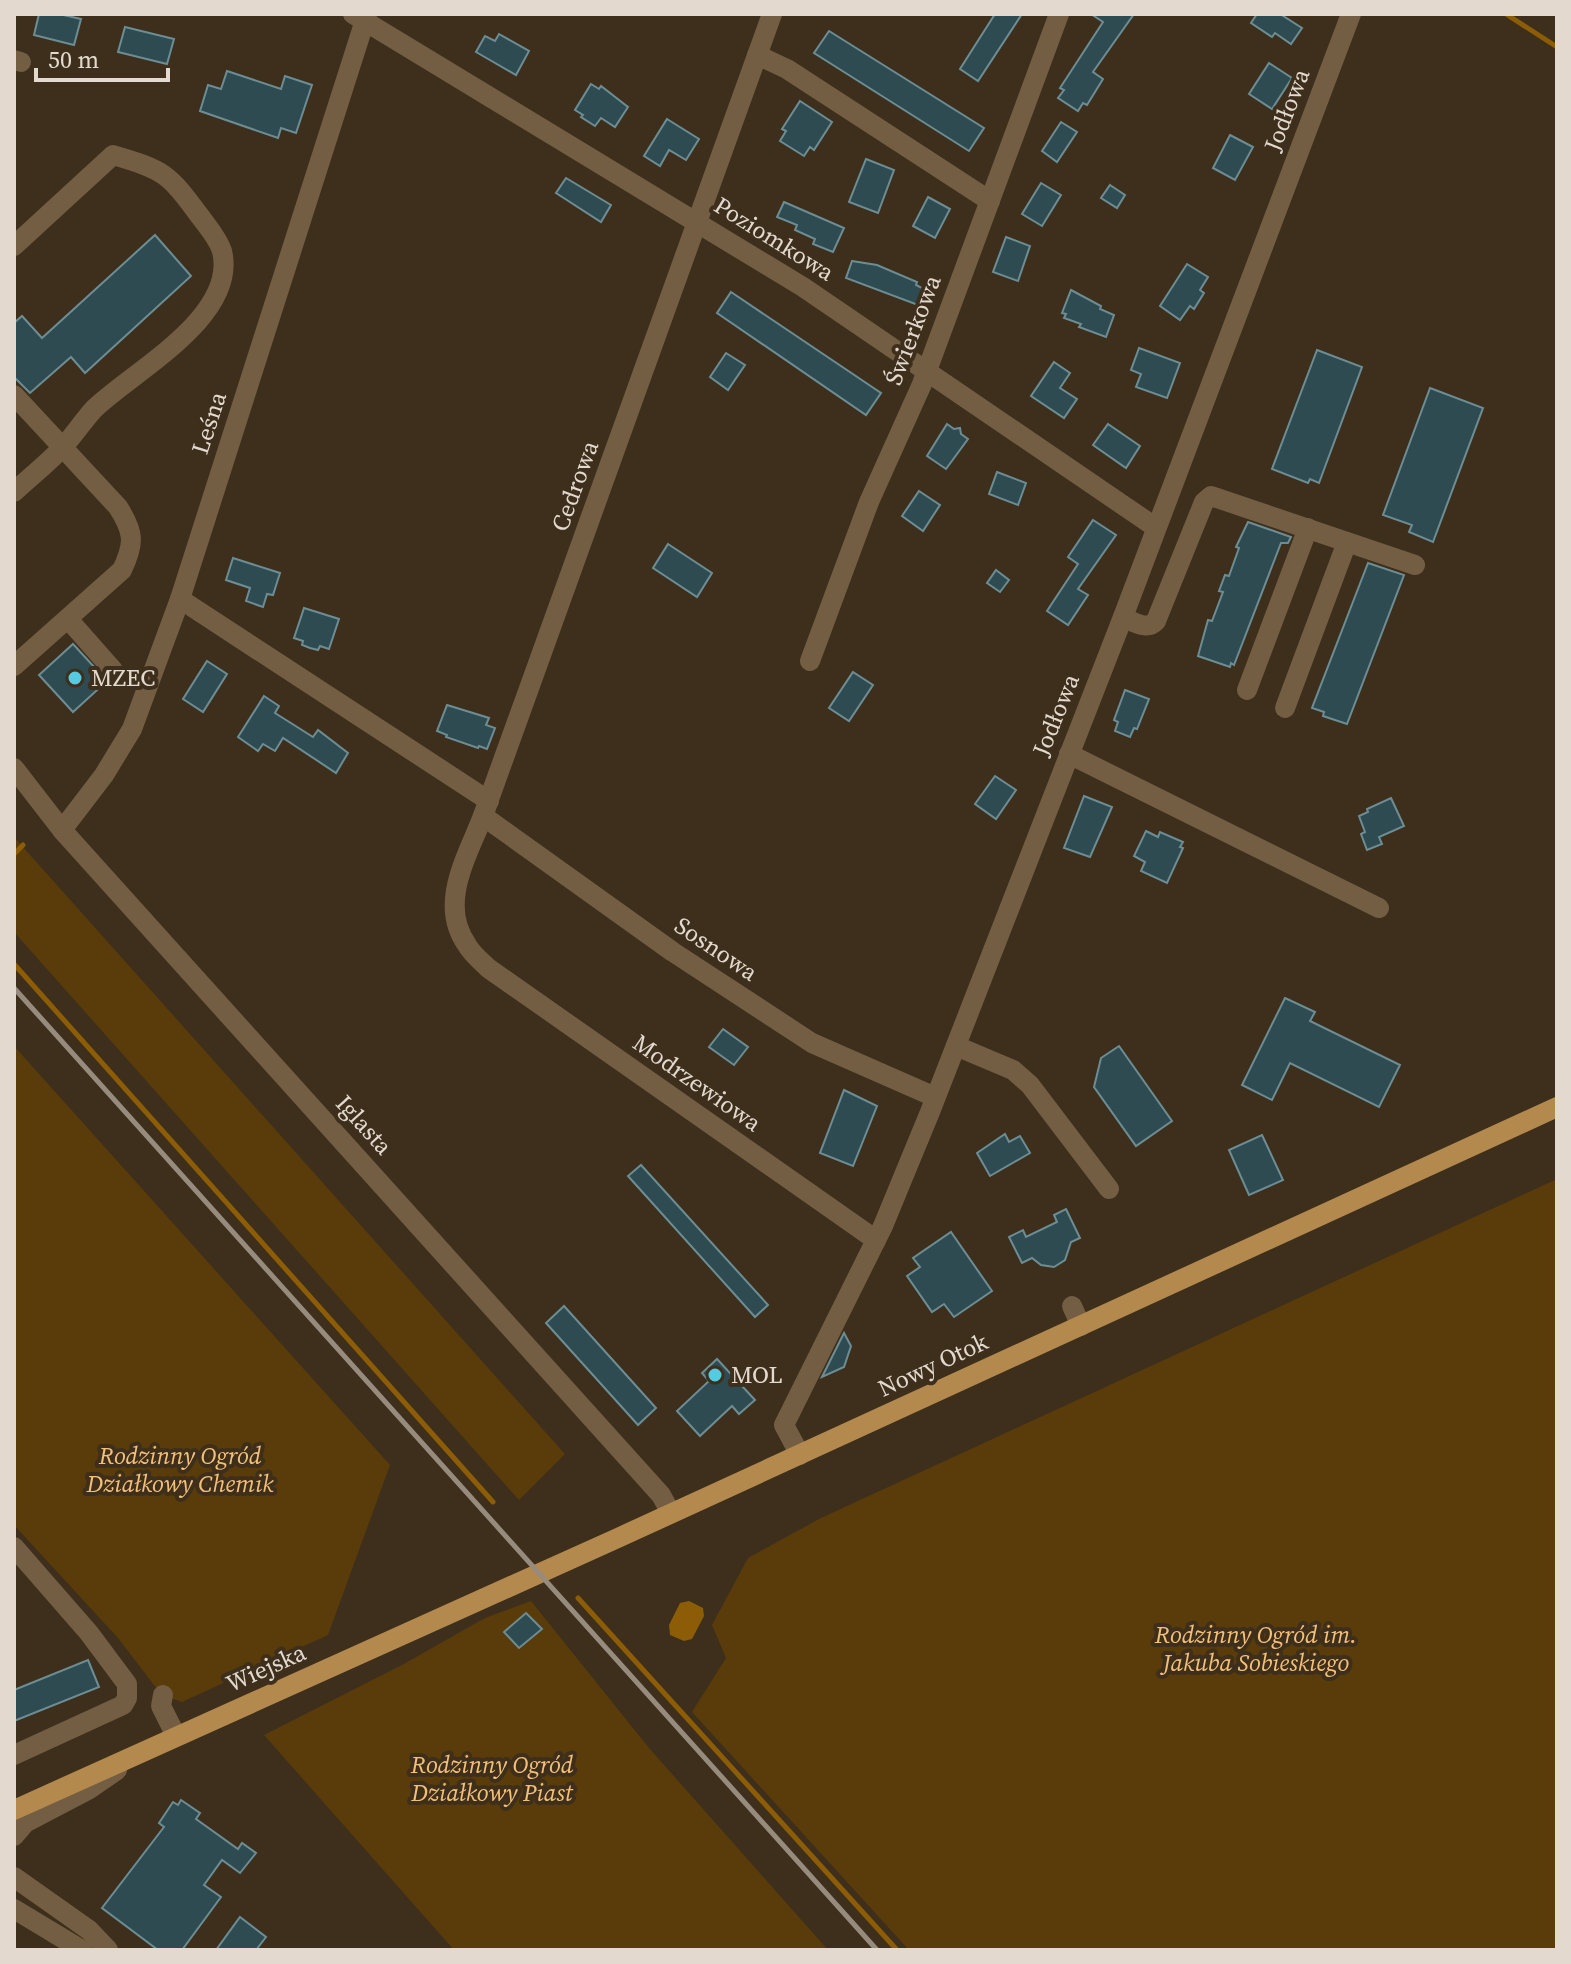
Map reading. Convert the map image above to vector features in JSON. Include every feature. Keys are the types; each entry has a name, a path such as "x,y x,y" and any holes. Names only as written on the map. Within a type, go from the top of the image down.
{"main road":[{"name":"Nowy Otok","path":"539,1573 1557,1107"},
{"name":"Nowy Otok","path":"1348,1203 1437,1176 1557,1123"},
{"name":"Wiejska","path":"14,1810 539,1573"}],"street":[{"name":"Cedrowa","path":"488,968 466,945 454,918 454,898 459,878 772,14"},
{"name":"Świerkowa","path":"810,661 869,502 922,384 1059,14"},
{"name":"Jodłowa","path":"800,1455 784,1425 876,1240 956,1046 1123,617 1351,14"},
{"name":"Poziomkowa","path":"362,16 803,287 1155,527"},
{"name":"Leśna","path":"62,830 104,775 132,729 180,599 362,16"},
{"path":"757,55 787,69 990,201"},
{"path":"14,246 113,155 153,167 175,183 213,233 221,250 220,279 212,302 199,323 94,409 63,447 14,492"},
{"path":"14,395 118,507 128,522 132,539 131,552 122,570 14,666"},
{"path":"1123,617 1146,626 1156,621 1204,502 1211,496 1415,565"},
{"path":"1247,690 1308,528"},
{"path":"1285,708 1347,542"},
{"name":"Sosnowa","path":"180,599 486,809 673,952 812,1043 935,1097"},
{"path":"68,619 113,670"},
{"path":"1069,754 1379,908"},
{"name":"Iglasta","path":"16,770 62,830 661,1495 671,1513"},
{"name":"Modrzewiowa","path":"488,968 876,1240"},
{"path":"956,1046 1013,1070 1030,1085 1109,1189"},
{"path":"1072,1306 1081,1326"},
{"path":"14,1547 89,1633 127,1684 127,1698 123,1705 14,1755"},
{"path":"163,1695 161,1706 176,1736"},
{"path":"14,1836 25,1823 88,1790 138,1755"},
{"path":"16,1876 89,1930 108,1950"},
{"path":"14,1909 77,1949"}],"green space":[{"path":"14,837 565,1454 519,1500 14,932"},
{"name":"Rodzinny Ogród Działkowy Chemik","path":"14,1046 390,1465 328,1635 182,1702 163,1695 157,1689 118,1638 14,1525"},
{"name":"Rodzinny Ogród im. Jakuba Sobieskiego","path":"1557,1179 1557,1950 909,1950 692,1712 726,1658 712,1625 748,1558 821,1518"},
{"name":"Rodzinny Ogród Działkowy Piast","path":"531,1601 649,1748 828,1950 454,1950 264,1735 402,1665 485,1618"}],"shaded area":[{"path":"689,1601 703,1608 704,1616 692,1639 684,1641 670,1635 669,1625 680,1603"}],"building":[{"path":"39,14 81,19 74,45 34,35"},
{"path":"995,14 1022,14 978,81 960,69"},
{"path":"1091,14 1134,14 1093,72 1103,79 1087,105 1083,103 1078,111 1058,98 1064,90 1060,88 1103,22"},
{"path":"1257,14 1280,14 1302,28 1291,44 1275,33 1272,37 1251,23"},
{"path":"125,27 174,39 167,64 118,52"},
{"path":"829,31 984,128 969,151 814,53"},
{"path":"499,34 529,51 516,75 476,52 485,36 495,41"},
{"path":"1269,63 1292,78 1272,109 1249,94"},
{"path":"227,71 281,89 285,76 312,85 296,133 281,128 278,138 200,111 208,85 221,89"},
{"path":"591,84 599,89 601,86 628,107 615,127 601,118 595,126 575,110"},
{"path":"800,101 832,122 814,150 810,147 804,156 780,141 786,131 782,129"},
{"path":"667,119 699,139 686,160 669,150 660,166 644,156"},
{"path":"1061,122 1077,132 1057,162 1042,151"},
{"path":"1230,135 1253,147 1235,180 1213,168"},
{"path":"866,159 894,170 878,213 849,202"},
{"path":"566,178 611,205 601,222 556,193"},
{"path":"1041,183 1061,195 1042,226 1022,214"},
{"path":"1110,185 1125,195 1117,208 1101,198"},
{"path":"928,197 950,209 935,238 913,226"},
{"path":"784,202 844,228 833,252 813,244 815,239 795,230 797,225 777,217"},
{"path":"155,235 191,276 85,373 71,357 30,393 14,377 14,323 22,316 42,338"},
{"path":"1006,237 1030,246 1018,281 993,272"},
{"path":"852,261 877,265 917,282 916,285 924,289 918,305 846,278"},
{"path":"1187,264 1208,277 1200,290 1204,293 1194,309 1190,306 1180,320 1160,306"},
{"path":"1071,290 1114,315 1106,337 1064,318 1066,314 1062,313"},
{"path":"731,292 881,393 866,415 717,313"},
{"path":"1139,348 1180,363 1167,398 1136,387 1141,374 1131,370"},
{"path":"1317,350 1362,367 1319,483 1310,479 1308,483 1272,469"},
{"path":"726,353 745,365 728,390 710,377"},
{"path":"1054,362 1070,373 1060,388 1077,399 1064,418 1031,396"},
{"path":"1430,388 1483,408 1433,542 1409,532 1412,525 1383,515"},
{"path":"947,424 954,429 960,428 961,434 968,439 946,469 927,456"},
{"path":"1108,424 1140,446 1126,468 1093,445"},
{"path":"997,472 1026,483 1018,505 989,494"},
{"path":"919,491 940,505 923,531 902,516"},
{"path":"1093,520 1116,535 1078,589 1088,595 1068,625 1047,611 1078,564 1068,557"},
{"path":"1248,522 1291,537 1288,543 1281,543 1234,665 1231,663 1230,667 1198,656 1208,620 1212,621 1223,592 1219,591 1225,575 1229,576 1239,548 1236,547"},
{"path":"668,544 712,573 697,597 653,568"},
{"path":"233,558 280,573 273,595 267,594 263,607 246,601 250,588 226,580"},
{"path":"1368,563 1404,575 1347,724 1323,716 1324,712 1312,708"},
{"path":"996,570 1009,580 1000,592 987,583"},
{"path":"304,608 339,619 329,649 320,646 318,650 310,648 294,638"},
{"path":"73,644 107,681 73,712 39,675"},
{"path":"207,661 227,674 203,712 183,699"},
{"path":"853,672 873,685 849,721 829,708"},
{"path":"1125,690 1149,699 1137,729 1134,728 1130,737 1115,731 1118,722 1114,720"},
{"path":"264,696 279,706 275,713 313,737 318,730 348,753 336,773 283,738 275,751 263,744 258,751 238,737"},
{"path":"447,705 489,718 486,725 495,728 487,749 446,737 437,731"},
{"path":"995,776 1016,790 996,819 975,804"},
{"path":"1084,796 1112,807 1090,857 1064,848"},
{"path":"1391,798 1404,826 1379,837 1382,844 1367,850 1359,816"},
{"path":"1146,831 1158,837 1160,832 1183,842 1167,883 1141,871 1145,862 1134,856"},
{"path":"1285,998 1315,1012 1310,1021 1400,1065 1379,1107 1290,1063 1272,1100 1242,1085"},
{"path":"723,1029 748,1047 734,1065 709,1047"},
{"path":"1119,1046 1172,1121 1136,1146 1094,1087 1101,1058"},
{"path":"844,1090 877,1106 853,1166 820,1153"},
{"path":"1005,1134 1009,1142 1020,1136 1030,1153 990,1176 977,1153"},
{"path":"1262,1135 1283,1180 1249,1195 1229,1150"},
{"path":"641,1165 768,1305 755,1317 628,1176"},
{"path":"1066,1209 1080,1238 1071,1242 1065,1260 1054,1267 1041,1265 1032,1258 1022,1263 1009,1237 1023,1230 1026,1237 1057,1222 1054,1215"},
{"path":"951,1232 992,1291 954,1317 944,1304 932,1312 907,1276 920,1267 913,1258"},
{"path":"564,1306 656,1408 638,1425 546,1323"},
{"path":"844,1333 851,1346 844,1367 822,1377"},
{"path":"717,1359 755,1400 739,1414 732,1406 700,1436 677,1411 709,1381 702,1373"},
{"path":"526,1613 542,1629 519,1648 504,1632"},
{"path":"88,1660 99,1687 14,1721 14,1690"},
{"path":"181,1800 200,1813 196,1819 238,1849 242,1843 256,1853 240,1873 222,1860 204,1885 221,1897 182,1950 158,1950 102,1908 164,1827 159,1823 173,1802 178,1805"},
{"path":"240,1917 266,1937 256,1950 216,1950"}],"waterway":[{"path":"1506,14 1557,47"},
{"path":"14,854 23,845"},
{"path":"14,964 493,1502"},
{"path":"578,1598 897,1950"}],"railway":[{"path":"14,988 877,1950"}],"place":[{"name":"MZEC","path":"75,678"},
{"name":"MOL","path":"715,1375"}]}
